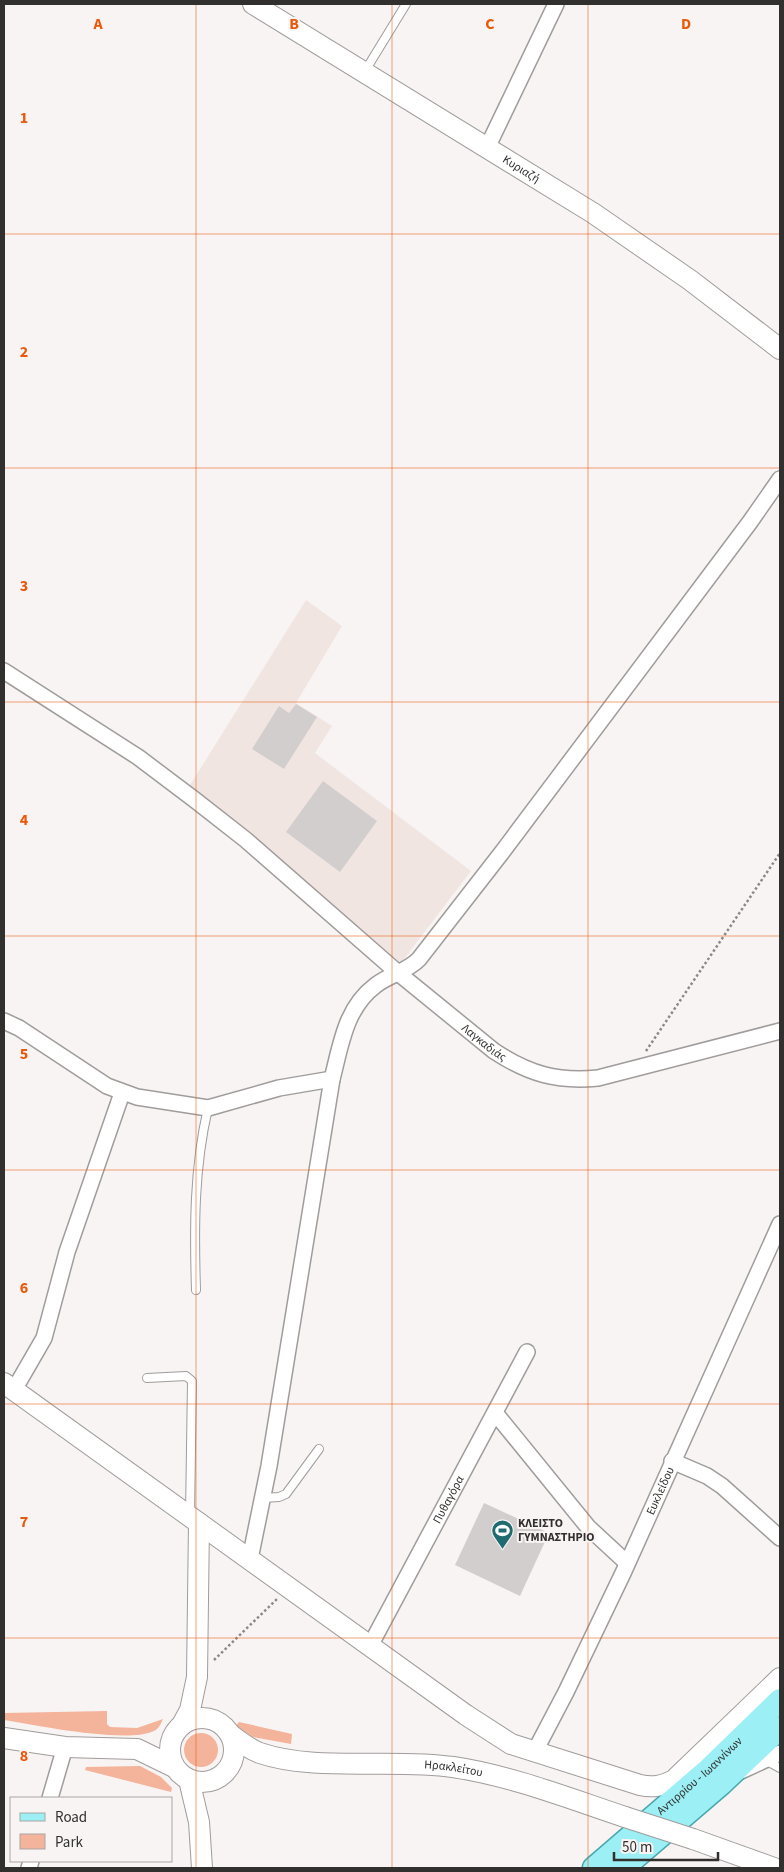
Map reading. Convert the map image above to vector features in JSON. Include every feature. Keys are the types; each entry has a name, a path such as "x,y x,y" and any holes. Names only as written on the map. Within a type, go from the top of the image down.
{"main road":[{"name":"Αντιρρίου - Ιωαννίνων","path":"594,1868 709,1769 780,1700"},
{"name":"Αντιρρίου - Ιωαννίνων","path":"623,1868 721,1784 780,1728"}],"street":[{"name":"Κυριαζή","path":"254,4 593,213 690,280 780,349"},
{"path":"487,148 556,4"},
{"path":"250,1559 262,1498 332,1079 345,1028 352,1010 375,985 413,965 419,959 750,522 780,479"},
{"name":"Λαγκαδιάς","path":"4,671 138,757 246,840 397,972 510,1062 558,1079 573,1080 614,1075 736,1040 780,1031"},
{"path":"4,1021 19,1028 97,1080 122,1093 208,1108 280,1088 332,1079"},
{"path":"122,1093 67,1252 44,1338 9,1386 494,1735 534,1753 640,1785 651,1787 664,1785 674,1780 780,1678"},
{"name":"Ευκλείδου","path":"534,1753 566,1692 627,1563 780,1224"},
{"name":"Πυθαγόρα","path":"370,1646 496,1414 527,1352"},
{"path":"496,1414 588,1527 627,1563"},
{"path":"672,1461 707,1476 722,1486 780,1538"},
{"path":"195,1520 197,1677 190,1710 170,1748 199,1822 202,1868"},
{"path":"197,1677 203,1701 212,1719"},
{"path":"137,1749 197,1718 212,1719 231,1735 260,1753 276,1757"},
{"path":"4,1738 65,1747 137,1749 196,1782 212,1781 226,1773 235,1751 231,1735"},
{"path":"50,1797 65,1747"},
{"path":"721,1784 745,1769 780,1753"},
{"path":"230,1766 251,1759 276,1757"},
{"name":"Ηρακλείτου","path":"276,1757 310,1761 391,1762 453,1767 510,1780 624,1816 774,1868"},
{"path":"199,1822 212,1781"}],"lane":[{"path":"364,72 406,4"},
{"path":"196,1290 195,1240 198,1157 208,1108"},
{"path":"148,1378 186,1376 192,1381 195,1520"},
{"path":"262,1498 279,1498 286,1494 319,1449"},
{"path":"765,1760 780,1768"}],"path":[{"path":"632,1070 780,853"},
{"path":"197,1677 289,1588"}],"shaded area":[{"path":"306,600 342,626 296,703 332,726 315,753 471,871 401,963 254,837 190,785"}],"green space":[{"path":"107,1711 107,1724 110,1727 137,1728 163,1719 159,1727 154,1731 124,1735 103,1735 4,1720 4,1713"},
{"path":"239,1722 292,1734 291,1744 253,1737 236,1726"},
{"path":"201,1733 208,1734 213,1738 217,1743 217,1757 213,1762 208,1766 201,1767 194,1766 189,1762 185,1757 184,1750 185,1743 189,1738 194,1734"},
{"path":"140,1766 161,1777 172,1788 171,1792 85,1770 86,1767"}],"building":[{"path":"296,704 317,717 284,769 252,749 279,706 289,713"},
{"path":"323,781 377,821 340,872 286,832"},
{"name":"ΚΛΕΙΣΤΟ ΓΥΜΝΑΣΤΗΡΙΟ","path":"484,1503 549,1533 520,1596 455,1565"}],"place":[{"name":"ΚΛΕΙΣΤΟ ΓΥΜΝΑΣΤΗΡΙΟ","path":"502,1549"}]}
